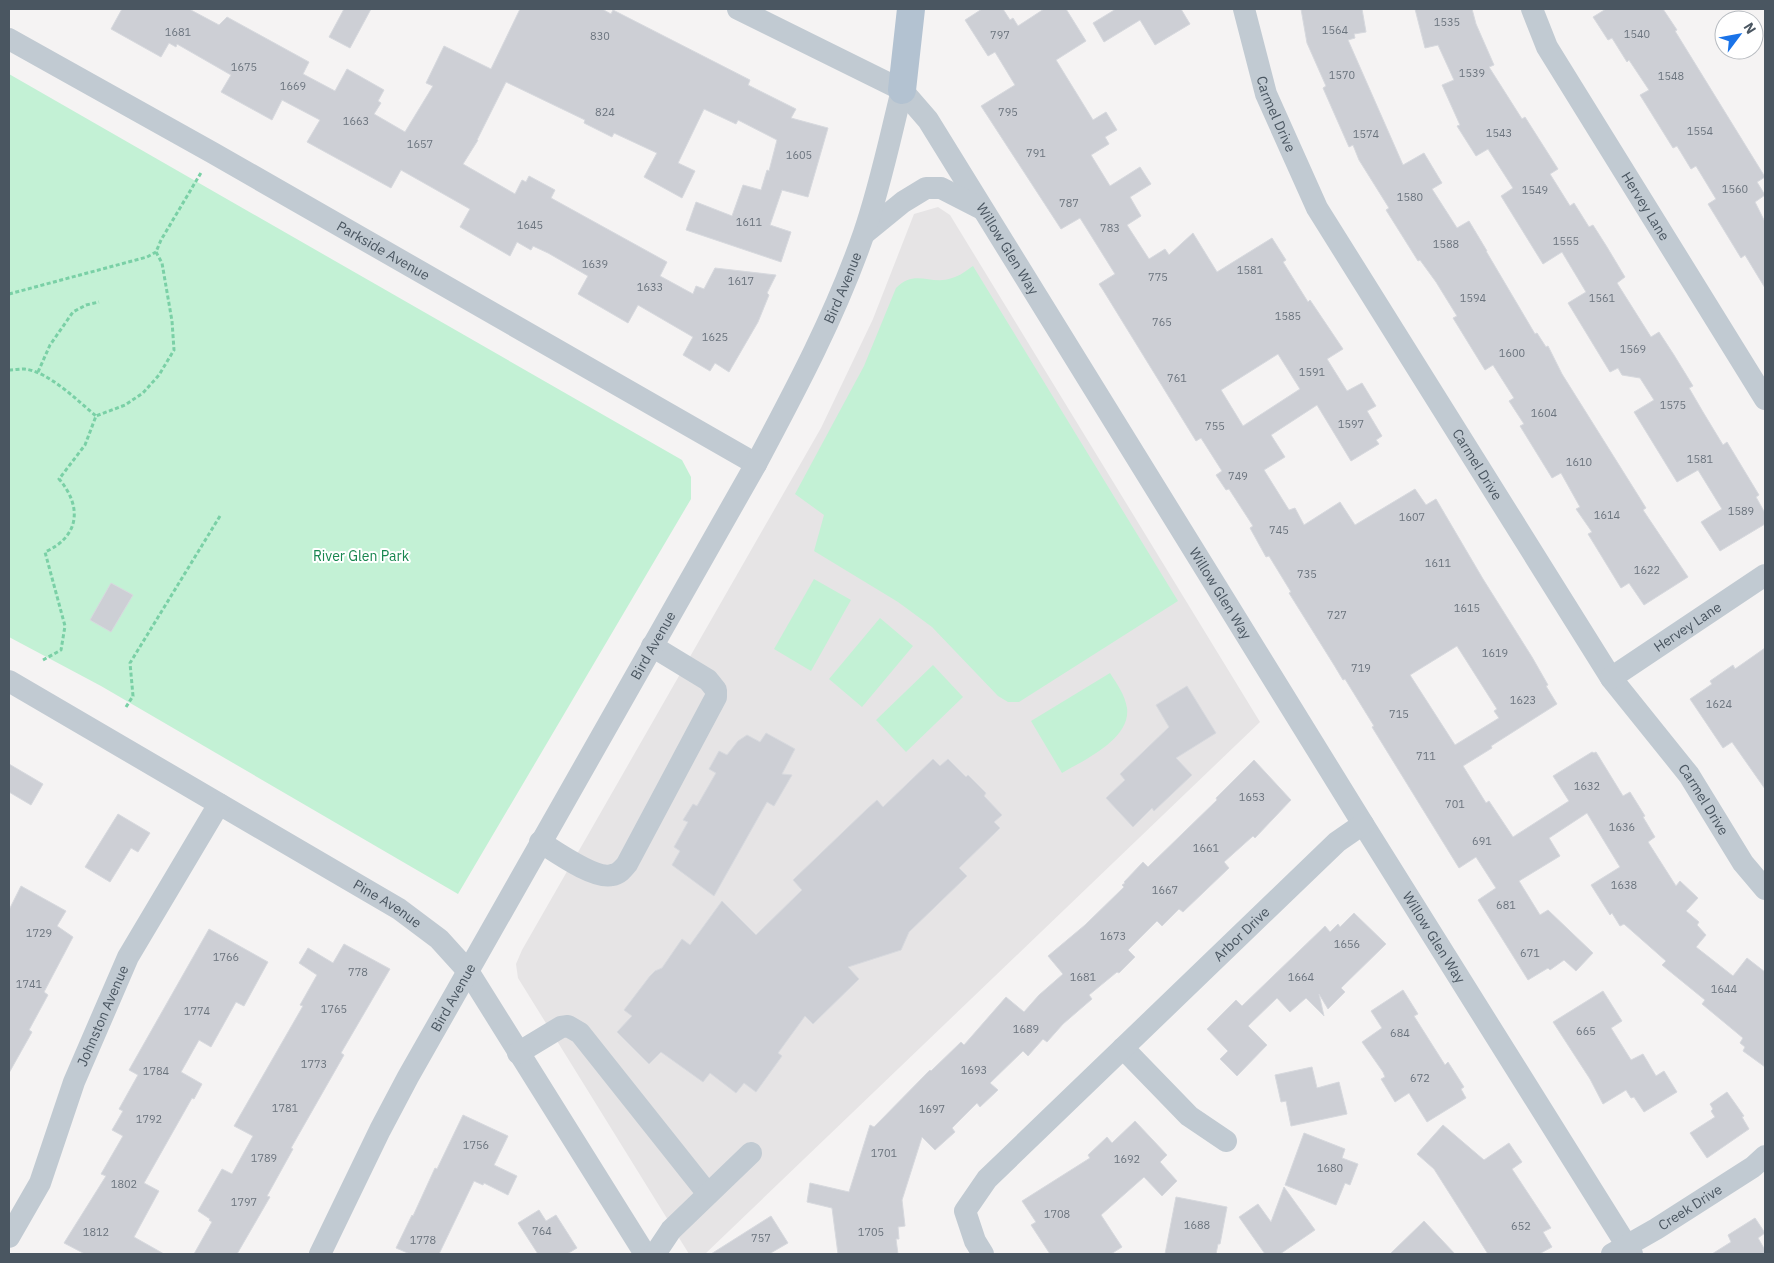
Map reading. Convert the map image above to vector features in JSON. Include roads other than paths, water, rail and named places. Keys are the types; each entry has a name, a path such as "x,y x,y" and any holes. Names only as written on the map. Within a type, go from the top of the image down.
{"main road":[{"name":"Bird Avenue","path":"902,90 910,9"}],"street":[{"name":"Willow Glen Way","path":"738,9 902,90 928,120 1363,824 1624,1251"},
{"name":"Carmel Drive","path":"1244,9 1266,94 1317,208 1611,678 1689,775 1743,863 1765,889"},
{"name":"Hervey Lane","path":"1532,9 1547,47 1765,399"},
{"name":"Parkside Avenue","path":"9,39 213,153 756,464"},
{"name":"Bird Avenue","path":"320,1254 380,1130 540,842 756,464 810,361 851,269 865,232 902,90"},
{"path":"865,232 903,202 926,188 941,188 983,209"},
{"name":"Hervey Lane","path":"1611,678 1765,574"},
{"path":"540,842 597,875 610,876 620,872 627,864 716,697 716,690 708,680 652,646"},
{"name":"Pine Avenue","path":"9,680 399,908 439,939 468,971 645,1254"},
{"name":"Johnston Avenue","path":"9,1237 40,1183 74,1082 128,957 219,804"},
{"name":"Arbor Drive","path":"983,1254 975,1241 965,1211 987,1179 1337,842 1363,824"},
{"path":"518,1053 561,1027 568,1026 580,1034 708,1194"},
{"path":"1123,1048 1189,1116 1226,1141"},
{"path":"655,1254 671,1230 751,1153"},
{"name":"Creek Drive","path":"1624,1251 1752,1167 1765,1156"}],"park label":[{"name":"River Glen Park","path":"361,556"}]}
